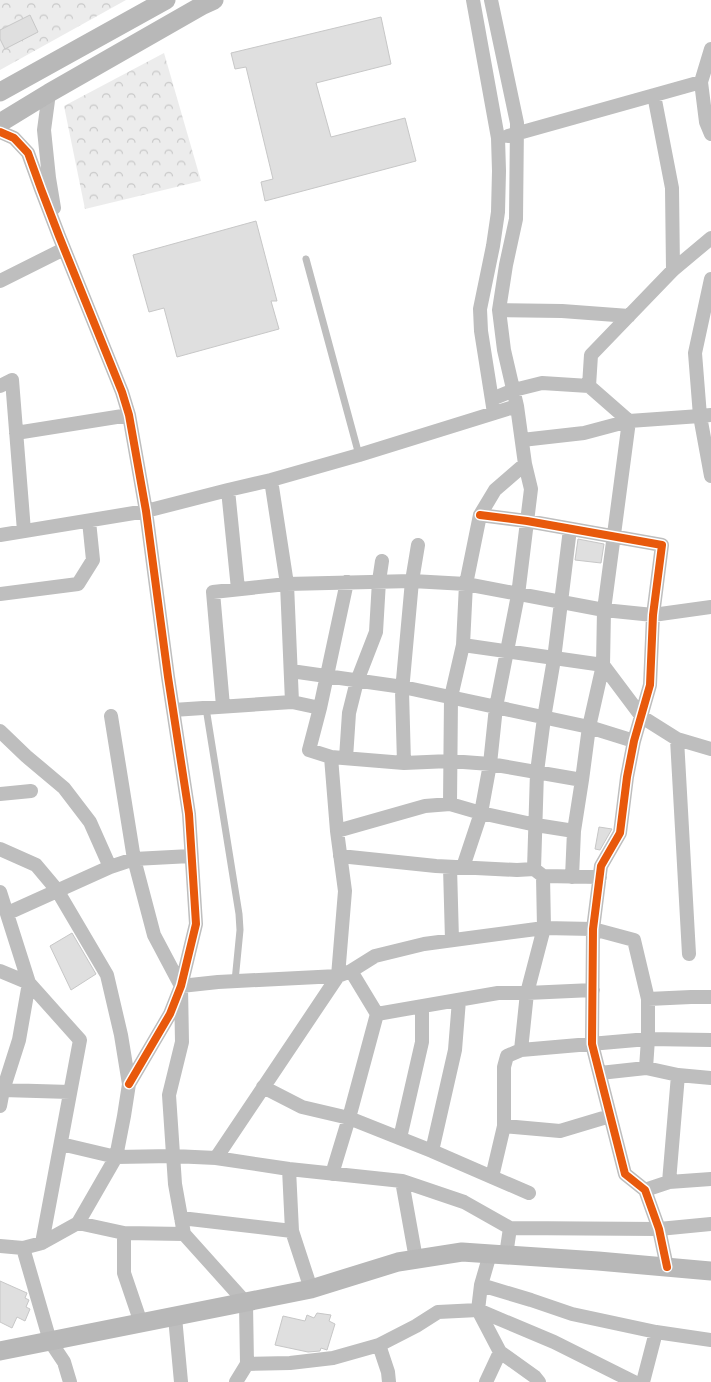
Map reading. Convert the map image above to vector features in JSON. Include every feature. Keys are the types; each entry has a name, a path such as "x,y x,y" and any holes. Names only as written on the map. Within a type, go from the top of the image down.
{"main road":[{"path":"0,92 166,0"},
{"path":"0,123 49,93 214,0"},
{"path":"0,1351 246,1303 311,1289 398,1262 462,1252 711,1271"}],"street":[{"path":"474,0 498,138 498,212 480,309 481,331 494,413"},
{"path":"452,940 457,867 481,813 490,764 496,707 518,595 531,489 525,464 514,390 504,350 499,310 516,219 517,123 491,0"},
{"path":"709,125 701,82 711,49"},
{"path":"498,138 517,135 701,82"},
{"path":"49,93 44,130 59,236"},
{"path":"654,95 672,188 673,270"},
{"path":"0,132 14,138 28,152 64,249 122,392 129,416 146,511 189,814 196,924 181,986 170,1014 129,1084"},
{"path":"588,386 591,355 673,270 711,238"},
{"path":"2,275 64,249"},
{"path":"711,279 695,353 705,415 711,476"},
{"path":"499,310 562,311 630,316"},
{"path":"0,386 12,380 24,531"},
{"path":"492,399 514,390 542,383 588,386 629,421"},
{"path":"0,535 146,511 271,480 517,406"},
{"path":"522,440 584,433 629,421 705,415"},
{"path":"16,433 129,416"},
{"path":"572,877 574,831 589,727 603,666 604,610 629,421"},
{"path":"450,804 451,698 463,645 466,584 480,514 495,490 525,464"},
{"path":"271,480 287,584 292,702"},
{"path":"228,490 238,589"},
{"path":"480,514 662,545 653,615 650,684 634,741 627,777 620,833 601,866 593,929 592,1044 625,1174 645,1190 659,1229 667,1267"},
{"path":"0,594 78,584 93,560 89,520"},
{"path":"521,1050 527,993 544,928 538,872 536,825 537,772 554,659 570,529"},
{"path":"404,763 402,687 412,580 418,545"},
{"path":"346,758 349,713 357,681 376,632 382,561"},
{"path":"223,706 213,592 287,584 412,580 466,584 604,610 653,615 711,607"},
{"path":"347,582 309,750 331,757 404,763 450,761 490,764 582,780"},
{"path":"463,645 603,666 642,717 677,739 711,749"},
{"path":"291,671 402,687 589,727 634,741"},
{"path":"174,710 292,702 320,708"},
{"path":"111,716 134,859 154,936 181,986 182,1042 169,1095 175,1184 184,1234 246,1303 247,1364 236,1382"},
{"path":"0,731 64,788 90,822 110,867"},
{"path":"677,739 689,954"},
{"path":"331,757 337,831 345,891 345,974 377,1014"},
{"path":"0,794 31,790"},
{"path":"337,831 425,806 450,804 536,825 574,831"},
{"path":"0,848 36,865 58,890 107,975 121,1036 129,1084 116,1157 78,1223 42,1242 22,1248 0,1246"},
{"path":"8,913 110,867 134,859 191,856"},
{"path":"340,856 457,867 517,870 572,877 600,877"},
{"path":"0,892 29,983 80,1040 42,1242"},
{"path":"216,1158 263,1088 345,974 375,956 424,944 544,928 593,929 634,940 648,999 646,1068"},
{"path":"0,971 29,983"},
{"path":"181,986 345,974"},
{"path":"0,1106 3,1090 19,1040 29,983"},
{"path":"377,1014 498,993 593,990"},
{"path":"648,999 711,997"},
{"path":"432,1151 455,1050 459,1000"},
{"path":"400,1138 422,1042 422,1006"},
{"path":"332,1174 377,1014"},
{"path":"492,1177 504,1126 504,1067 507,1056 521,1050 648,1039 711,1040"},
{"path":"600,1073 646,1068 678,1075 711,1078"},
{"path":"669,1182 678,1075"},
{"path":"263,1088 302,1107 349,1118 400,1138 529,1193"},
{"path":"3,1090 70,1092"},
{"path":"504,1126 560,1131 610,1116"},
{"path":"61,1144 116,1157 173,1156 216,1158 289,1169 402,1181 464,1202 510,1228 659,1229 711,1224"},
{"path":"289,1169 292,1231 311,1289"},
{"path":"645,1190 669,1182 711,1179"},
{"path":"402,1181 416,1259"},
{"path":"181,1218 292,1231"},
{"path":"78,1223 124,1233 184,1234"},
{"path":"510,1228 481,1285 478,1310 500,1352 535,1377 539,1382"},
{"path":"124,1233 124,1274 141,1323"},
{"path":"22,1248 50,1341 64,1362 70,1382"},
{"path":"481,1285 572,1314 656,1332 711,1340"},
{"path":"247,1364 290,1363 333,1358 379,1345 438,1312 478,1310 554,1342 634,1382"},
{"path":"175,1316 181,1382"},
{"path":"643,1382 656,1332"},
{"path":"379,1345 388,1372 389,1382"},
{"path":"486,1382 500,1352"}],"lane":[{"path":"306,260 359,455"},
{"path":"206,708 239,914 240,930 234,982"}],"green space":[{"path":"0,0 126,0 0,70"},
{"path":"164,53 201,181 85,209 64,106"}],"building":[{"path":"30,15 38,32 5,49 0,39 0,30"},
{"path":"381,17 391,64 316,83 331,137 405,118 416,161 265,201 261,182 273,179 246,67 235,69 231,53"},
{"path":"256,221 277,301 271,301 279,329 177,357 164,308 149,312 133,255"},
{"path":"578,539 604,544 601,563 575,560"},
{"path":"599,827 612,829 600,850 595,849"},
{"path":"72,933 96,974 71,990 50,946"},
{"path":"0,1281 27,1293 25,1298 29,1300 26,1307 30,1309 25,1321 17,1317 12,1328 0,1322"},
{"path":"317,1313 331,1315 329,1321 335,1324 327,1350 321,1348 320,1351 308,1352 275,1345 283,1316 305,1321 307,1315 314,1318"}],"cycle path":[{"path":"0,132 14,138 28,153 59,236 122,392 129,415 146,511 168,677 189,814 196,924 181,986 170,1014 129,1084"},
{"path":"480,515 527,521 662,545 653,615 650,685 634,741 627,777 620,833 601,866 593,929 592,1044 625,1174 645,1190 659,1229 667,1267"}]}
